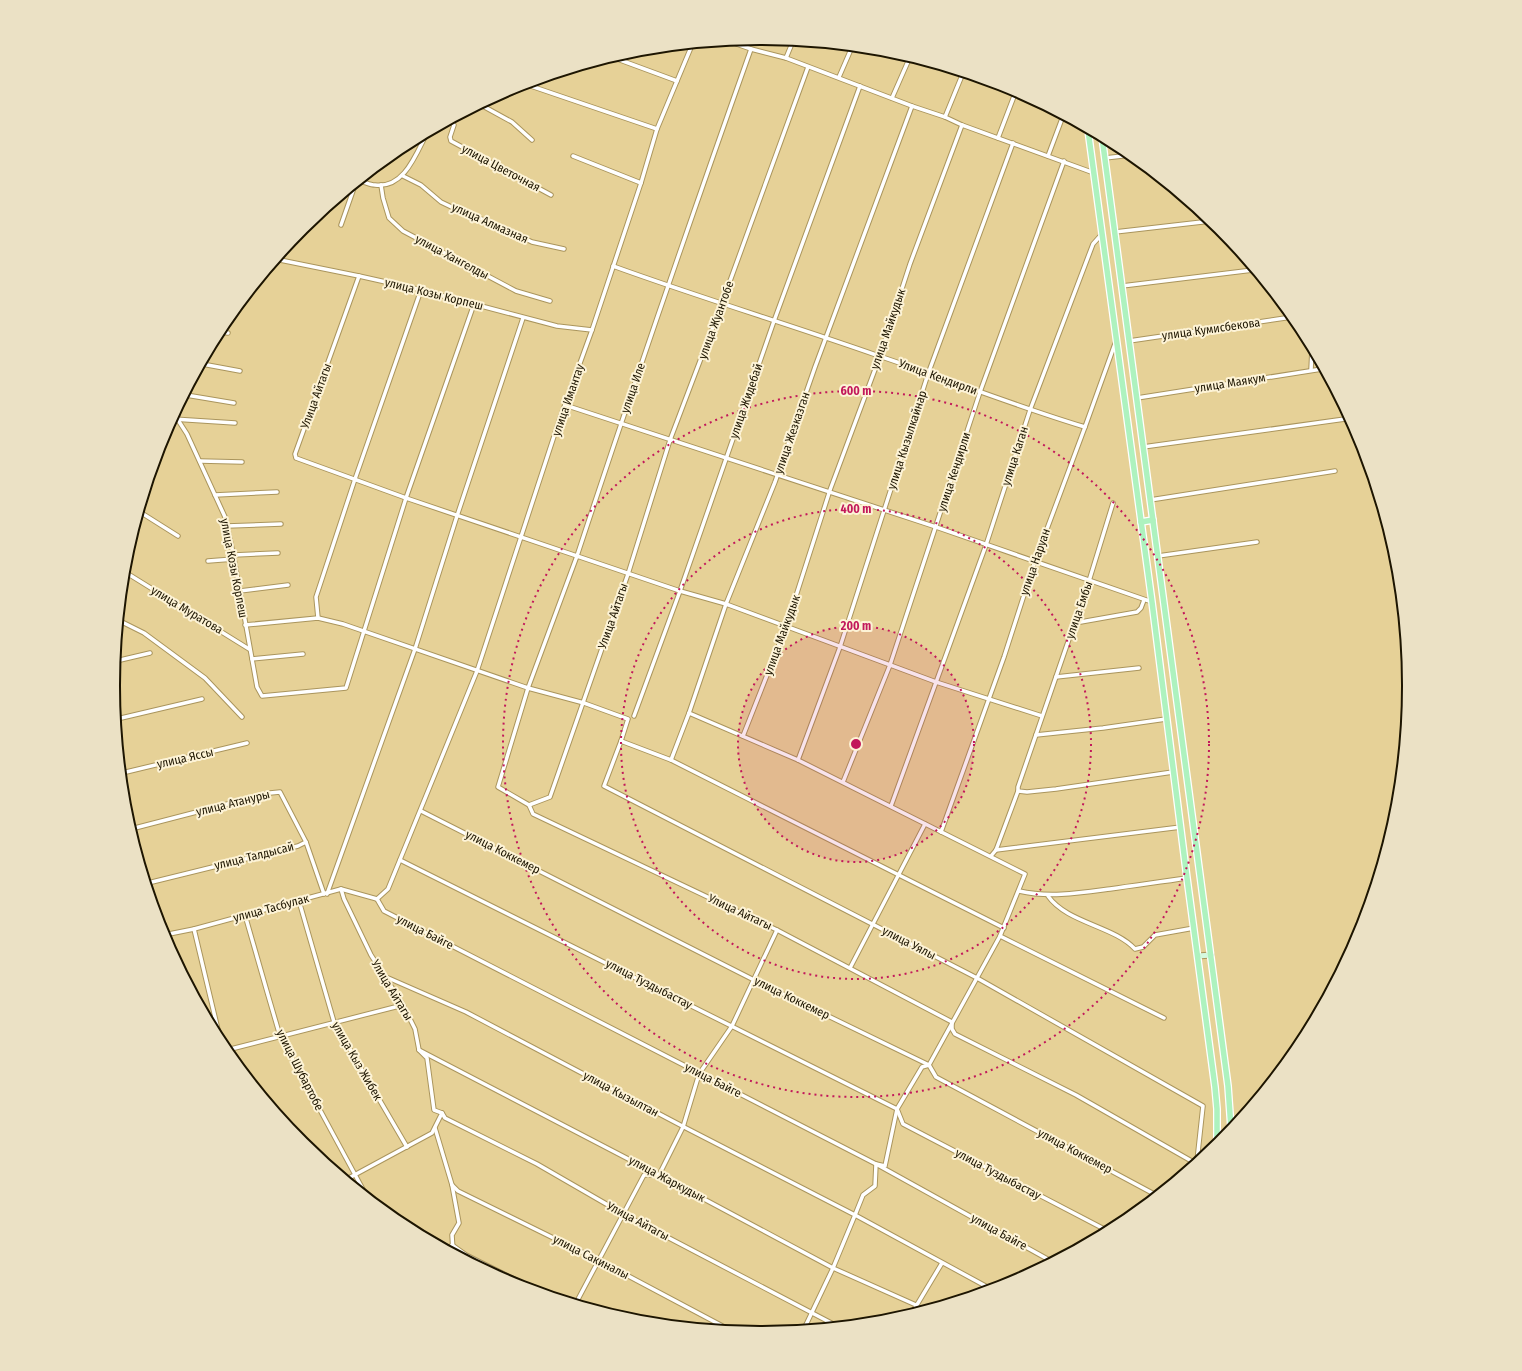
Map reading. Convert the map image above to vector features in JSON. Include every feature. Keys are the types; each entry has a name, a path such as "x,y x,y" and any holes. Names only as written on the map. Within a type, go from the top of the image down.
{"main road":[{"path":"1089,136 1152,602 1166,719 1218,1109 1218,1134"},
{"path":"1103,144 1211,955 1228,1086 1230,1121"},
{"path":"1141,522 1153,520"},
{"path":"1198,956 1211,955"}],"street":[{"path":"739,46 786,58 839,77 912,106 945,117 962,125 1094,173"},
{"path":"786,58 791,46"},
{"name":"улица Имантау","path":"377,899 388,889 477,671 565,405 592,330 641,183 657,129 690,49"},
{"name":"улица Иле","path":"528,688 577,556 621,422 669,286 684,237 751,49"},
{"path":"839,77 850,51"},
{"path":"621,61 676,81"},
{"path":"892,98 908,62"},
{"name":"улица Жуантобе","path":"628,574 670,440 722,303 808,67"},
{"path":"945,117 962,77"},
{"name":"улица Жидебай","path":"634,716 680,591 774,321 860,86"},
{"path":"534,87 657,129"},
{"path":"998,138 1014,97"},
{"name":"улица Жезказган","path":"671,760 689,713 726,604 777,475 912,106"},
{"path":"488,107 512,122 532,140"},
{"path":"1048,156 1061,120"},
{"name":"улица Цветочная","path":"453,124 450,137 451,141 551,195"},
{"name":"улица Майкудык","path":"743,736 786,627 830,492 880,356 910,264 962,125"},
{"path":"365,182 376,186 391,184 403,176 421,143"},
{"name":"улица Кызылкайнар","path":"798,760 840,647 928,374 1012,143"},
{"path":"573,156 641,183"},
{"path":"1105,158 1121,156"},
{"name":"улица Кендирли","path":"843,782 890,665 980,392 1064,161"},
{"name":"улица Алмазная","path":"403,176 421,185 442,202 464,213 487,221 532,242 564,249"},
{"name":"улица Хангелды","path":"381,185 382,198 389,218 403,231 516,291 550,301"},
{"path":"341,225 352,193"},
{"path":"1115,232 1202,222"},
{"name":"улица Каган","path":"891,806 986,546 1030,410 1093,244 1102,234"},
{"name":"улица Козы Корпеш","path":"282,260 421,290 557,326 592,330"},
{"name":"Улица Кендирли","path":"613,266 880,356 1030,410 1085,427"},
{"path":"1122,286 1249,270"},
{"name":"Улица Айтагы","path":"360,276 295,454 298,460 406,498"},
{"path":"318,618 316,597 355,479 421,290"},
{"path":"364,632 406,498 474,304"},
{"path":"326,894 415,649 457,516 524,318"},
{"name":"улица Кумисбекова","path":"1129,341 1285,318"},
{"path":"1085,427 1116,341"},
{"path":"1311,370 1312,358"},
{"path":"206,365 240,371"},
{"name":"улица Маякум","path":"1137,398 1318,369"},
{"path":"190,396 234,403"},
{"path":"565,405 621,422 670,440 936,527 986,546 1035,561 1152,602"},
{"path":"1143,447 1343,419"},
{"path":"178,420 235,423"},
{"name":"улица Козы Корпеш","path":"178,420 187,434 225,517 234,557 257,687 262,696 346,688 364,632"},
{"name":"улица Наруан","path":"941,832 989,698 1035,561 1085,427"},
{"path":"200,462 242,462"},
{"path":"1150,500 1335,471"},
{"path":"215,495 277,492"},
{"path":"406,498 628,574 726,604 936,682 1042,716"},
{"name":"улица Ембы","path":"991,856 996,850 1018,792 1018,787 1075,623 1114,503"},
{"path":"144,514 178,536"},
{"path":"227,526 281,524"},
{"path":"1158,556 1257,542"},
{"path":"208,561 278,553"},
{"name":"Улица Айтагы","path":"529,805 550,797 628,574"},
{"name":"улица Муратова","path":"131,575 250,648"},
{"path":"240,591 288,585"},
{"path":"1075,623 1137,612 1141,608 1144,600"},
{"path":"246,625 318,618 343,624 477,671 528,688 584,703 628,719 621,741 671,760 1004,928"},
{"path":"124,623 144,633 205,678 242,717"},
{"path":"121,660 150,653"},
{"path":"252,659 303,654"},
{"path":"1056,677 1139,668"},
{"name":"Улица Айтагы","path":"528,688 498,787 529,805 533,814 778,930 952,1022"},
{"path":"122,718 202,699"},
{"path":"689,713 798,760 1025,874 1004,928 978,978 929,1065 922,1067 897,1109 886,1166 876,1164 875,1186 863,1195 833,1268 806,1325"},
{"path":"1036,735 1103,728 1166,719"},
{"name":"улица Уялы","path":"621,741 604,786 978,978 1203,1106 1197,1154"},
{"name":"улица Яссы","path":"126,772 247,743"},
{"path":"1018,792 1070,788 1173,772"},
{"name":"улица Атануры","path":"137,827 270,793 280,792 306,842"},
{"name":"улица Коккемер","path":"421,811 754,980 929,1065 936,1077 1152,1193"},
{"path":"850,968 925,824"},
{"path":"996,850 1181,827"},
{"name":"улица Талдысай","path":"151,882 298,846 306,842 326,894"},
{"name":"улица Туздыбастау","path":"400,860 897,1109 903,1124 1101,1228"},
{"path":"1019,891 1035,895 1048,896 1187,878"},
{"path":"341,889 377,899"},
{"name":"Улица Айтагы","path":"341,889 344,899 371,955 403,1005 415,1029 419,1050 426,1058 434,1110 442,1113 445,1118 537,1164 623,1214 830,1322"},
{"name":"улица Тасбулак","path":"170,934 341,889"},
{"path":"1048,896 1059,907 1086,922 1125,940 1135,949 1143,947 1155,935 1194,928"},
{"name":"улица Байге","path":"377,899 384,911 876,1164 1046,1259"},
{"name":"улица Кыз Жибек","path":"299,901 334,1022 408,1147"},
{"name":"улица Шубартобе","path":"245,915 280,1036 360,1184"},
{"path":"194,928 216,1022"},
{"path":"578,1299 644,1176 660,1175 683,1127 699,1074 732,1026 778,930"},
{"path":"1000,936 1164,1018"},
{"name":"улица Кызылтан","path":"386,977 466,1012 683,1127 855,1215 984,1286"},
{"path":"233,1047 403,1005"},
{"path":"952,1022 952,1029 955,1034 1076,1095 1191,1159"},
{"name":"улица Жаркудык","path":"419,1050 660,1175 833,1268 916,1305"},
{"path":"351,1177 432,1133 442,1113"},
{"path":"435,1128 452,1185 459,1223 452,1235 452,1246"},
{"name":"улица Сакиналы","path":"452,1185 458,1191 599,1260 721,1325"},
{"path":"916,1305 942,1263"}]}
